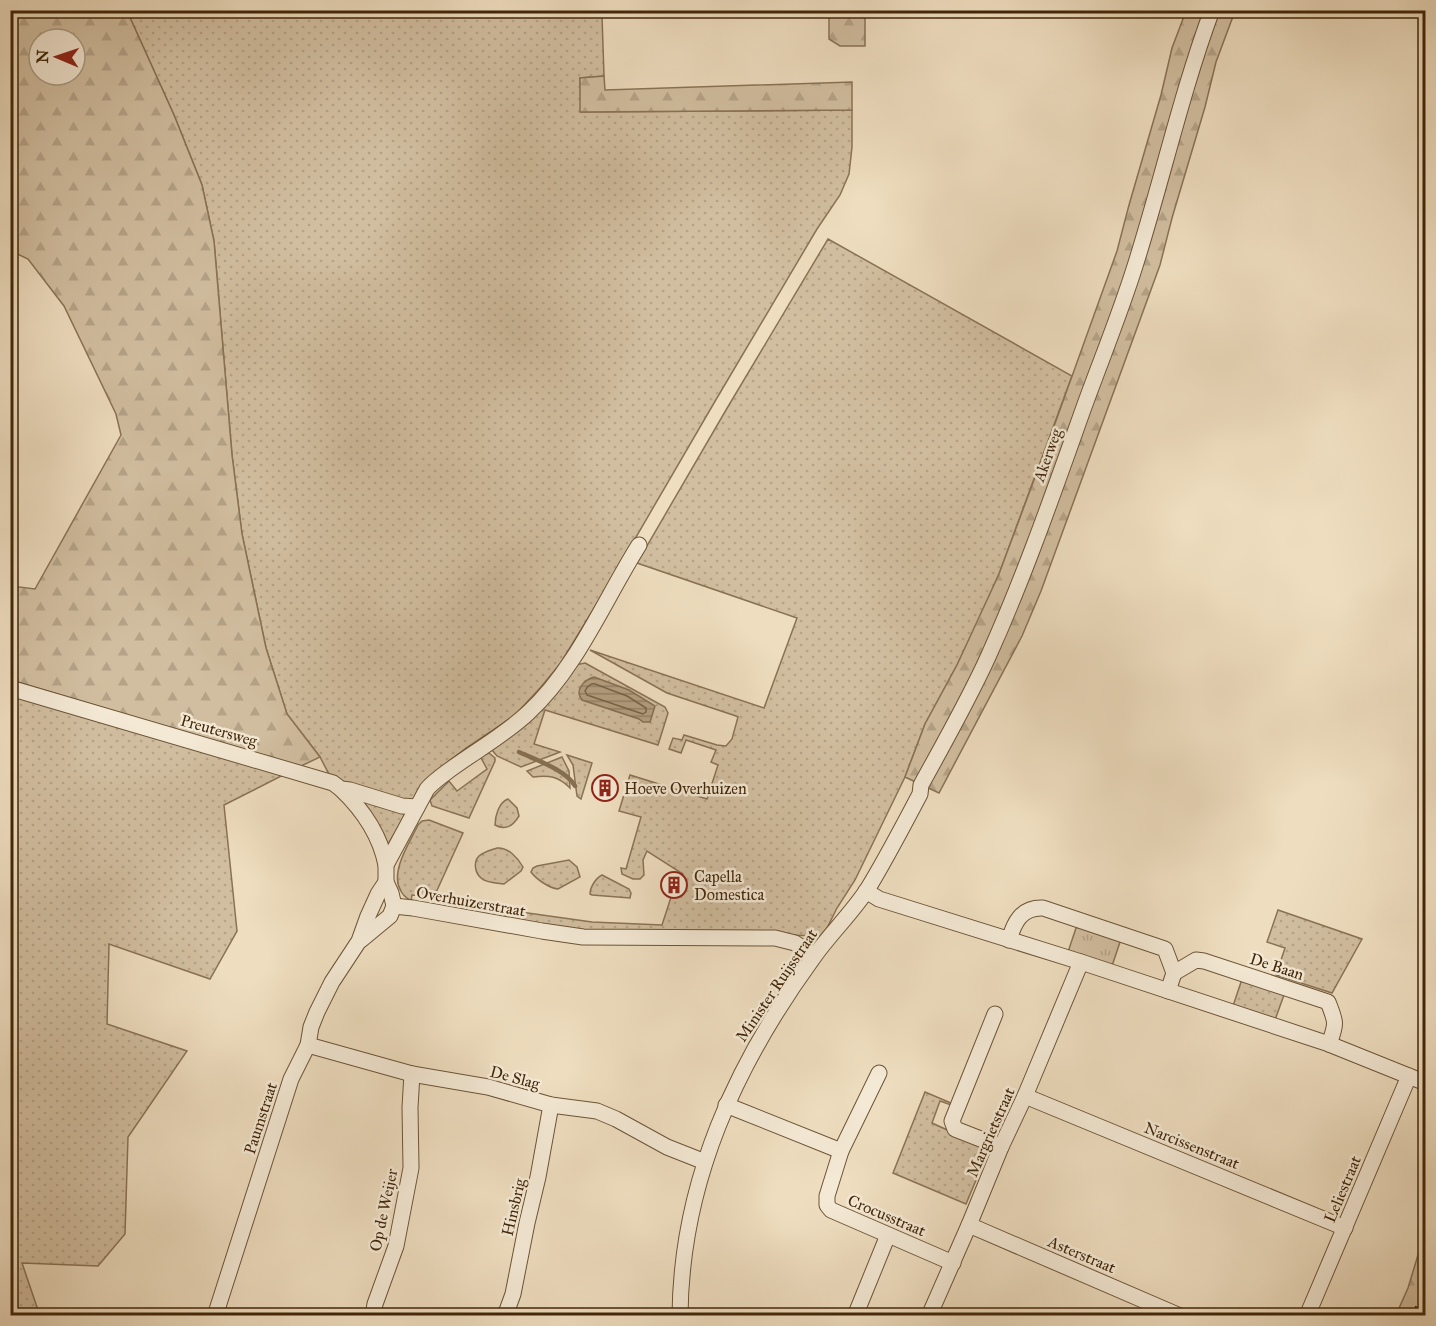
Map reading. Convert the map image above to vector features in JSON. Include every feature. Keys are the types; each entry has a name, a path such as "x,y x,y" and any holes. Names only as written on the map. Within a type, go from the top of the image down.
{"street":[{"name":"Akerweg","path":"866,891 920,794 921,785 960,714 987,658 1031,552 1134,269 1184,95 1212,10"},
{"name":"Overhuizerstraat","path":"639,545 577,651 543,698 511,727 427,789 386,865 386,882 394,906 583,937 775,938 795,943 814,956"},
{"name":"Preutersweg","path":"10,688 333,783 341,789 402,806 417,807"},
{"path":"341,789 356,803 368,820 379,841 386,865"},
{"name":"Paumstraat","path":"215,1316 291,1079 308,1045 311,1027 324,996 359,941 378,894 386,882"},
{"path":"866,891 879,898 1329,1044 1425,1083"},
{"name":"Minister Ruijsstraat","path":"680,1316 686,1245 694,1202 705,1162 726,1105 771,1019 814,956 866,891"},
{"name":"Paumstraat","path":"359,941 390,915 394,906"},
{"path":"1009,940 1014,922 1032,909 1043,908 1165,949 1174,973 1168,991"},
{"name":"De Baan","path":"1174,973 1197,960 1204,961 1328,1002 1335,1021 1329,1044"},
{"name":"Margrietstraat","path":"929,1316 1081,962"},
{"path":"995,1014 952,1121 956,1129 1001,1147"},
{"name":"De Slag","path":"308,1045 412,1074 488,1087 551,1105 597,1111 667,1147 705,1162"},
{"name":"Op de Weijer","path":"373,1316 375,1304 396,1246 411,1168 412,1074"},
{"name":"Crocusstraat","path":"879,1074 841,1151 827,1196 827,1205 831,1210 953,1263"},
{"name":"Leliestraat","path":"1307,1316 1409,1076"},
{"name":"Narcissenstraat","path":"1025,1096 1345,1228"},
{"name":"Hinsbrig","path":"505,1316 513,1294 551,1105"},
{"path":"726,1105 841,1151"},
{"name":"Asterstraat","path":"969,1225 1180,1316"},
{"path":"855,1316 888,1235"}],"green space":[{"path":"11,11 127,11 174,115 202,185 214,241 232,455 242,534 266,648 287,714 320,757 299,767 11,680 11,586 35,589 121,435 116,414 64,306 28,259 11,251"},
{"path":"127,11 578,11 579,16 602,16 604,76 580,78 581,112 852,110 849,174 840,195 817,229 560,664 514,716 466,748 433,774 413,802 331,778 320,757 287,714 266,648 242,534 232,455 214,241 202,185 174,115"},
{"path":"829,11 865,11 865,46 840,46 829,39"},
{"path":"1186,11 1235,11 1216,62 1160,265 1041,591 1022,636 939,793 905,777 925,724 957,665 999,574 1057,418 1117,251 1172,48"},
{"path":"604,76 605,90 852,82 852,110 580,112 580,78"},
{"path":"828,239 1072,376 999,574 957,665 925,724 905,777 855,880 823,936 578,930 505,918 506,910 592,922 662,925 673,891 678,892 683,874 647,851 643,860 644,875 640,879 633,879 622,874 621,868 626,869 641,817 619,811 630,775 707,799 718,765 711,762 716,750 686,740 681,753 669,749 673,738 682,740 684,735 726,746 732,739 738,717 667,693 590,650 764,708 797,618 637,563"},
{"path":"585,663 665,707 668,713 658,745 545,710 534,744 560,752 521,767 497,756 492,750 543,709 575,665"},
{"path":"10,680 299,767 224,805 237,931 210,979 109,944 107,1024 187,1051 128,1137 125,1234 98,1266 22,1263 40,1316 10,1315"},
{"path":"489,753 495,761 469,818 432,806 430,800 449,781 457,791 487,769 480,756"},
{"path":"567,755 592,763 581,799 577,796 573,765"},
{"path":"562,757 569,771 570,788 557,779 549,776 533,777 527,771"},
{"path":"508,799 517,808 519,816 509,826 503,828 495,825 500,806"},
{"path":"360,800 406,814 386,848"},
{"path":"429,820 463,833 434,897 412,895 411,901 403,894 397,875 418,825 422,821"},
{"path":"497,848 505,849 512,854 523,867 504,884 483,880 477,873 476,861 479,856"},
{"path":"569,860 577,867 580,877 558,889 543,883 531,872 537,866"},
{"path":"602,875 629,889 630,898 590,894 594,883"},
{"path":"1278,910 1362,939 1332,993 1276,975 1285,948 1267,942"},
{"path":"1083,924 1117,936 1120,942 1112,966 1068,952 1076,928"},
{"path":"1247,979 1284,995 1275,1020 1233,1006 1241,982"},
{"path":"925,1092 951,1103 951,1105 940,1101 932,1123 989,1149 966,1204 893,1173"},
{"path":"1425,1232 1425,1315 1396,1315 1408,1288"}],"water":[{"path":"594,677 629,690 655,706 650,722 643,722 582,700 579,693 581,686"}],"waterway":[{"path":"519,752 558,770 575,786"}],"railway":[{"path":"1414,1316 1426,1282"}],"place":[{"name":"Hoeve Overhuizen","path":"605,788"},
{"name":"Capella Domestica","path":"674,885"}]}
